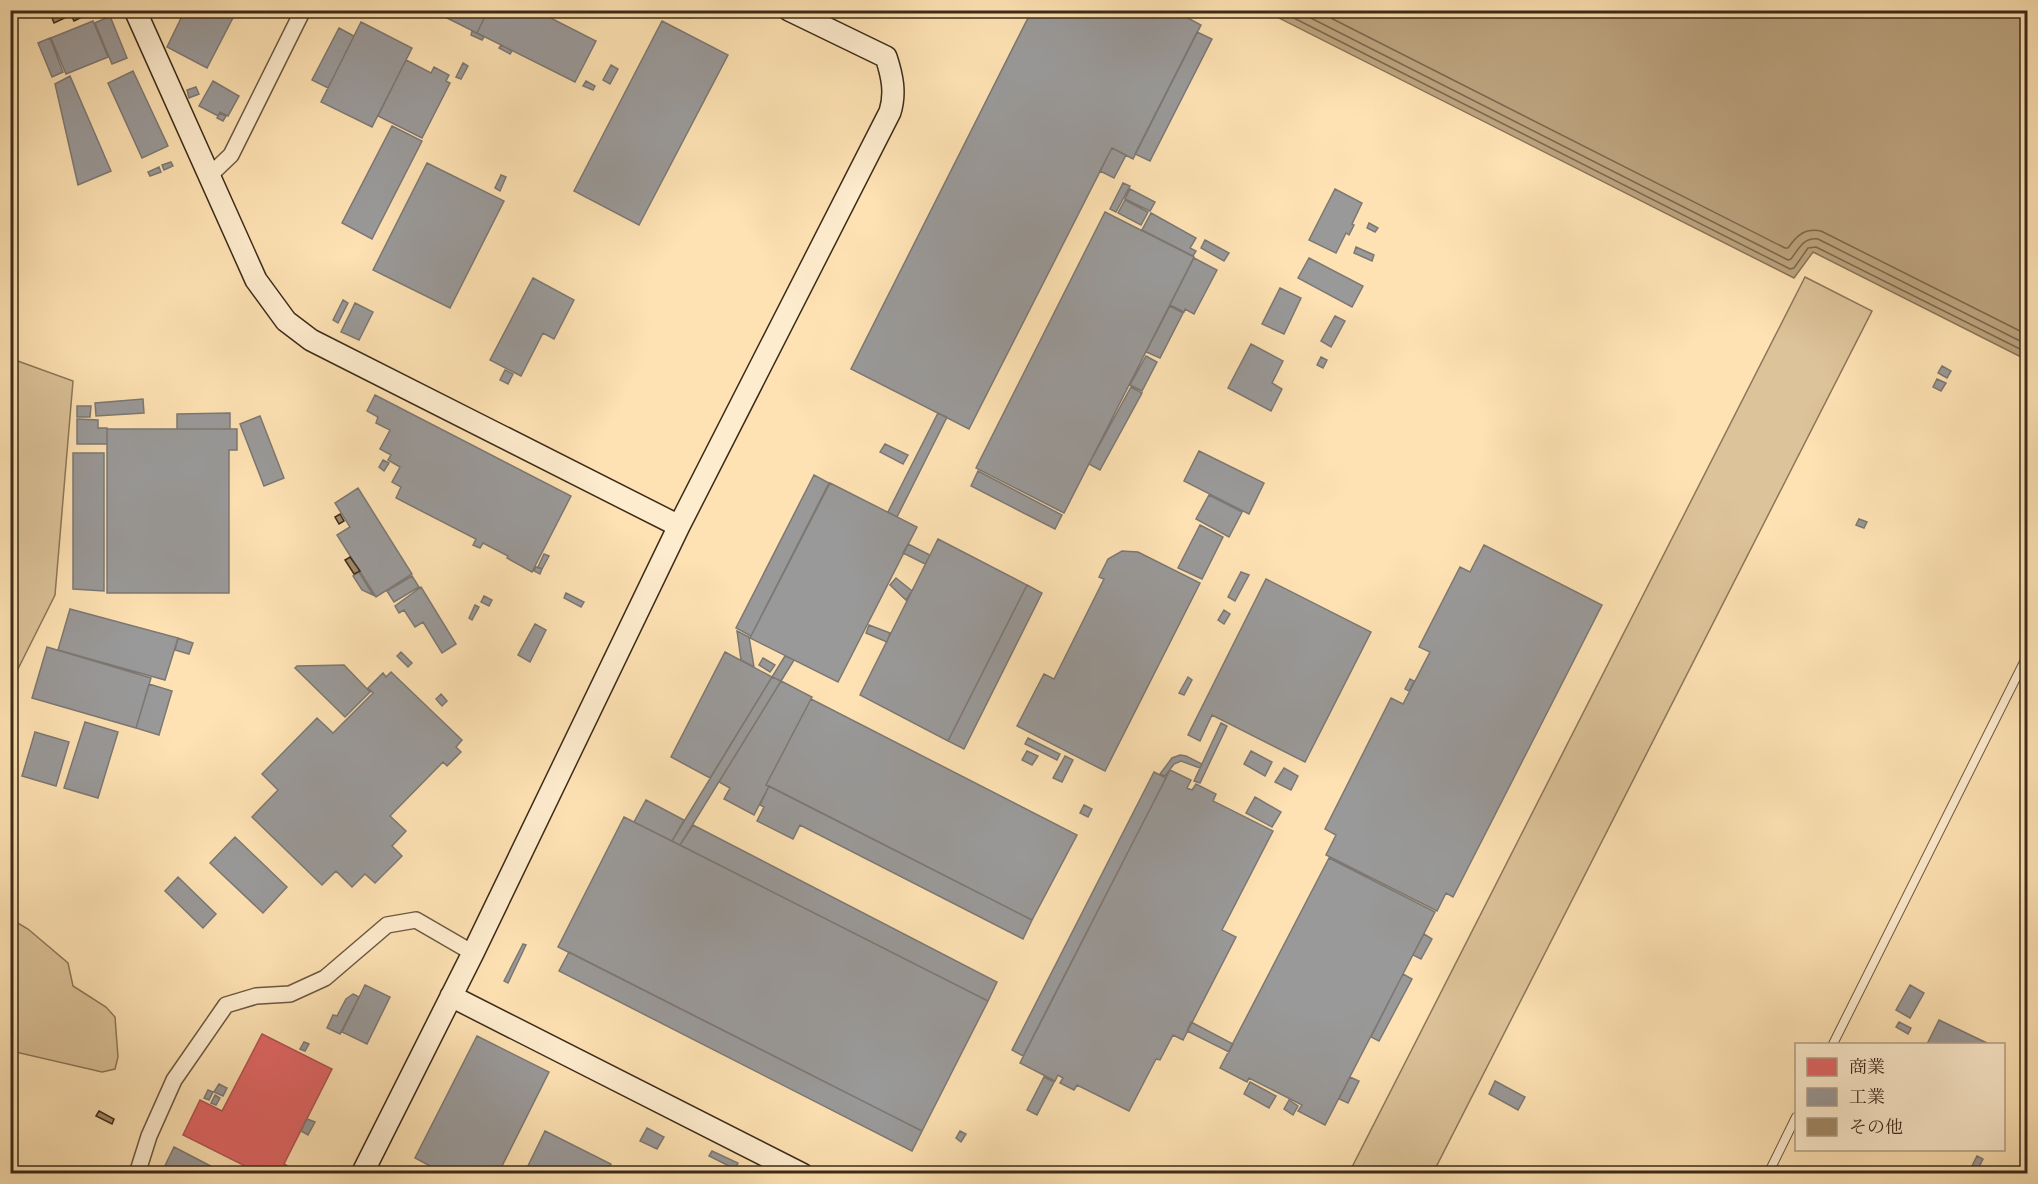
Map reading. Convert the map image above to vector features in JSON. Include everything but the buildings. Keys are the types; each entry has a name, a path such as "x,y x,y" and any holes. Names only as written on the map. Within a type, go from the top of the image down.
{"street":[{"path":"135,10 256,280 286,321 311,340 679,526"},
{"path":"209,176 231,155 303,10"},
{"path":"362,1173 473,953 679,526 890,112 893,101 892,75 886,57 789,10"},
{"path":"137,1173 149,1136 174,1080 226,1005 256,996 290,994 325,978 387,925 416,920 473,953"},
{"path":"451,996 802,1173"}],"lane":[{"path":"1834,1043 2028,654"},
{"path":"1768,1173 1795,1121"}],"shaded area":[{"path":"1805,277 1872,311 1433,1173 1349,1173"},
{"path":"15,360 73,381 55,595 12,681 11,818 10,368"},
{"path":"11,919 28,929 68,963 73,986 106,1007 115,1017 118,1057 115,1069 102,1072 11,1051"}],"water":[{"path":"1265,11 2027,11 2027,360 1813,252 1794,278"}]}
